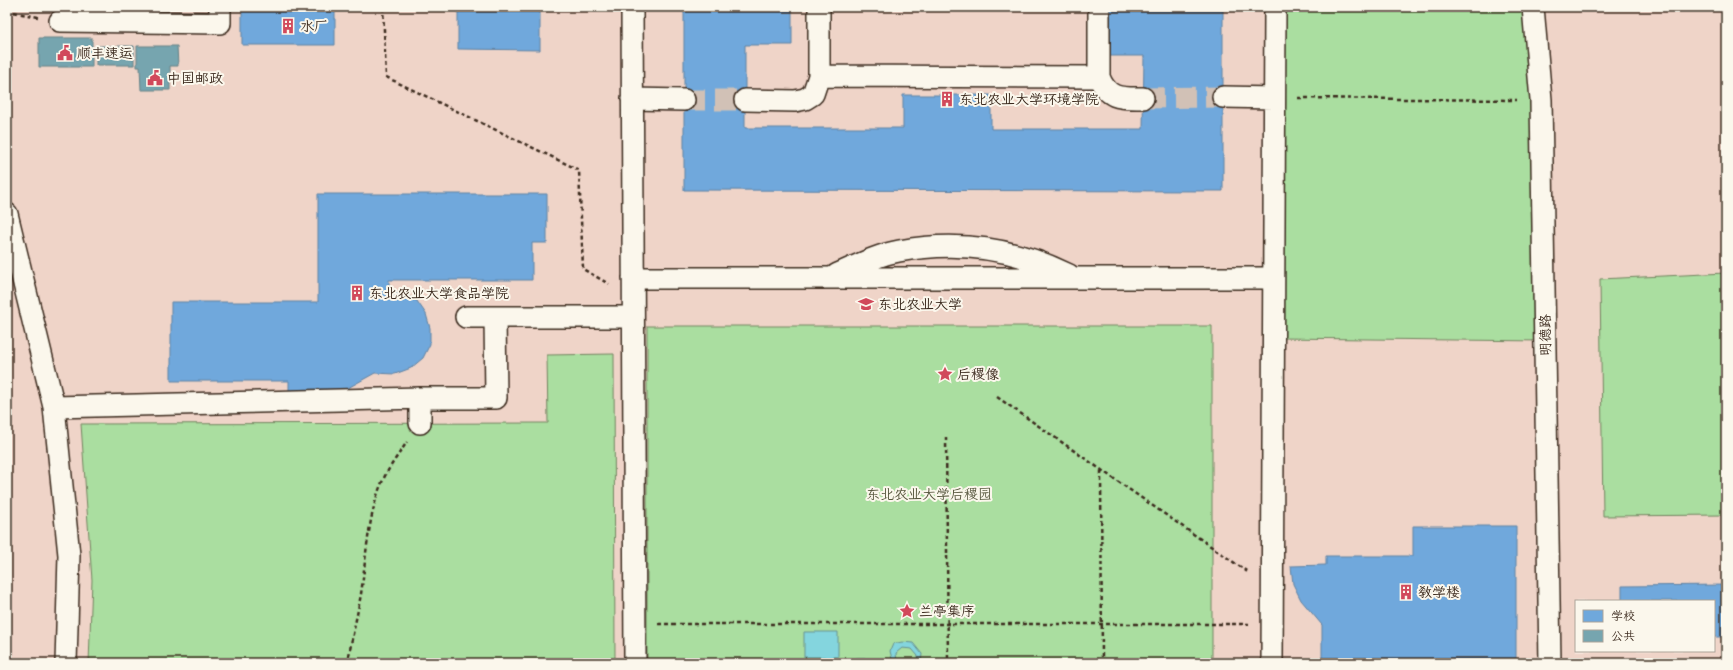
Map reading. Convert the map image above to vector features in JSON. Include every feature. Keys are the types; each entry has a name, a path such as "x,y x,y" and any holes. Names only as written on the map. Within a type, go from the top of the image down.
{"street":[{"path":"60,21 220,23 220,7"},
{"path":"632,7 635,663"},
{"path":"745,100 795,101 805,99 813,94 819,76 819,7"},
{"path":"1100,7 1099,77 1102,85 1114,96 1121,98 1143,98"},
{"path":"1272,663 1275,7"},
{"name":"明德路","path":"1533,7 1541,100 1550,663"},
{"path":"819,76 1099,77"},
{"path":"1223,98 1274,98"},
{"path":"632,99 684,100"},
{"path":"7,214 54,407 69,555 66,663"},
{"path":"830,278 869,261 898,251 941,246 983,247 1021,255 1076,278"},
{"path":"466,317 495,317 633,297 830,278 1273,278"},
{"path":"54,407 420,398 496,398 495,317"},
{"path":"420,398 420,423"}],"path":[{"path":"383,7 386,77 579,170 583,269 633,297"},
{"path":"7,11 60,21"},
{"path":"1274,98 1541,100"},
{"path":"997,397 1272,589"},
{"path":"348,663 363,580 367,543 382,481 420,423"},
{"path":"946,437 948,663"},
{"path":"1101,470 1102,663"},
{"path":"635,624 1272,624"}],"shaded area":[{"name":"东北农业大学","path":"7,7 1726,7 1726,663 7,663"}],"green space":[{"path":"1278,7 1533,7 1542,341 1280,338"},
{"path":"1726,273 1726,515 1603,516 1600,279"},
{"name":"东北农业大学后稷园","path":"647,326 1212,326 1212,663 647,663"},
{"path":"614,354 615,663 89,663 92,580 81,424 548,423 547,355"}],"water":[{"path":"804,632 838,632 838,657 832,657 832,663 827,663 825,657 804,657"},
{"path":"902,642 913,643 922,654 921,663 916,663 918,656 912,649 902,648 896,653 897,663 893,663 890,651 893,644"},
{"path":"857,658 865,658 869,663 844,663"}],"building: 学校":[{"name":"水厂","path":"242,7 335,7 335,45 242,45"},
{"path":"458,7 540,7 540,50 458,49"},
{"name":"东北农业大学环境学院","path":"684,7 792,7 792,45 745,45 745,128 903,128 903,95 991,95 991,129 1143,129 1144,56 1110,56 1110,7 1223,7 1223,191 684,190"},
{"name":"东北农业大学食品学院","path":"318,194 547,194 547,243 532,243 532,280 389,280 389,292 404,294 417,301 426,314 430,328 430,344 423,358 411,368 395,374 375,373 337,394 289,394 289,381 171,381 171,302 318,302"},
{"name":"教学楼","path":"1413,526 1516,526 1516,663 1322,663 1322,625 1301,600 1293,584 1291,566 1326,565 1326,556 1413,556"},
{"path":"1726,585 1726,637 1715,637 1715,600 1622,600 1622,586"}],"building: 公共":[{"name":"顺丰速运","path":"39,38 92,38 92,67 39,67"},
{"path":"96,46 134,46 134,65 96,65"},
{"name":"中国邮政","path":"137,46 177,46 178,66 170,66 170,90 141,90 140,67 137,67"}],"tunnel":[{"path":"1143,98 1223,97"},
{"path":"684,100 745,100"}],"place":[{"name":"水厂","path":"288,26"},
{"name":"顺丰速运","path":"65,53"},
{"name":"中国邮政","path":"155,78"},
{"name":"东北农业大学环境学院","path":"947,99"},
{"name":"东北农业大学食品学院","path":"357,293"},
{"name":"东北农业大学","path":"866,304"},
{"name":"后稷像","path":"945,374"},
{"name":"教学楼","path":"1406,592"},
{"name":"兰亭集序","path":"907,611"}]}
